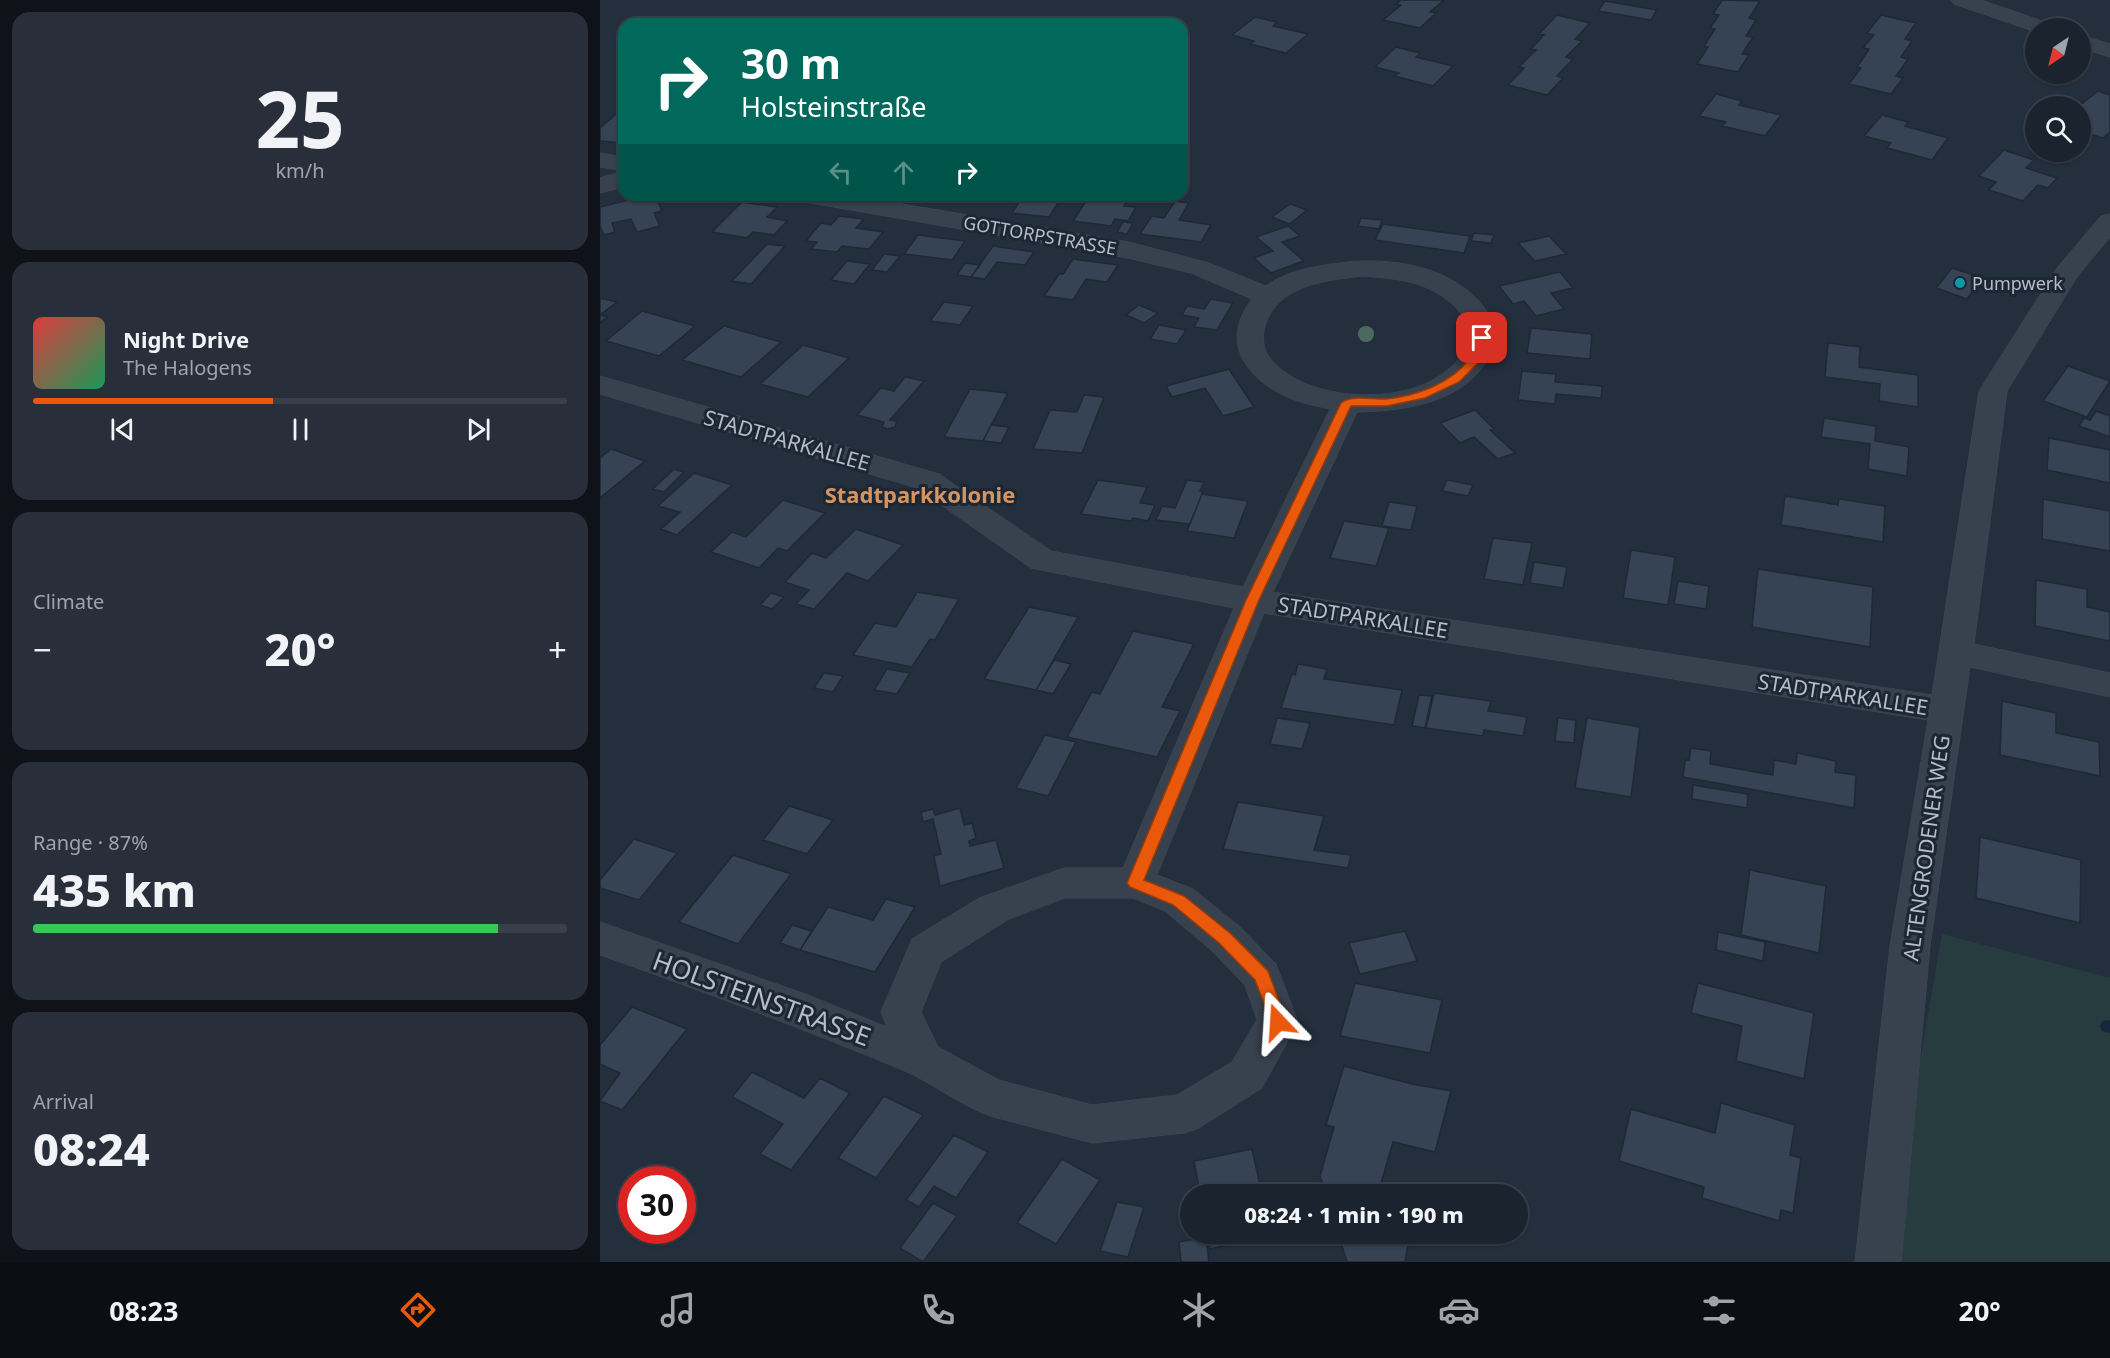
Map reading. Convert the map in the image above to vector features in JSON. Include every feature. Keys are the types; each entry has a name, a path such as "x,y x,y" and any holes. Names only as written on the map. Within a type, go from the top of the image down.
{"street":[{"path":"1961,0 2025,22"},
{"path":"2091,45 2110,51"},
{"path":"600,160 618,163"},
{"path":"600,186 618,181"},
{"name":"GOTTORPSTRASSE","path":"840,201 1129,250 1200,268 1269,297"},
{"name":"ALTENGRODENER WEG","path":"1878,1262 1910,946 1956,652 1993,391 2066,274 2110,221"},
{"path":"1363,268 1400,271 1433,280 1460,296 1476,315 1482,338 1475,360 1455,380 1425,394 1387,403 1347,403 1309,395 1277,380 1257,361 1248,339 1253,316 1269,297 1294,281 1327,271 1363,268"},
{"name":"STADTPARKALLEE","path":"600,385 927,481 1042,560 1253,600 1946,710"},
{"path":"1135,883 1253,600 1347,403"},
{"path":"1956,652 2110,685"},
{"name":"HOLSTEINSTRASSE","path":"600,938 794,1007 923,1060 990,1097 1092,1124 1184,1114 1247,1075 1278,1022 1262,976 1225,938 1179,900 1135,883 1064,883 993,909 926,951 901,1012 923,1060"}],"green space":[{"path":"1942,934 2110,978 2110,1262 1885,1262"}],"building":[{"path":"1401,0 1444,0 1430,12 1436,13 1420,28 1383,20 1401,5 1397,4"},
{"path":"1722,0 1760,1 1749,18 1756,20 1746,36 1753,37 1742,54 1749,55 1738,72 1697,64 1708,47 1704,46 1715,29 1710,28 1719,15 1713,14"},
{"path":"1605,1 1657,10 1651,20 1598,11"},
{"path":"1557,15 1590,23 1575,39 1582,41 1566,57 1573,59 1557,76 1563,78 1547,95 1508,85 1524,68 1519,67 1536,50 1531,49 1544,35 1539,34"},
{"path":"1881,15 1916,23 1905,39 1912,41 1901,57 1908,59 1896,76 1903,78 1891,94 1849,84 1861,68 1857,67 1869,49 1863,48 1874,35 1867,33"},
{"path":"1255,17 1277,22 1273,26 1308,34 1286,53 1250,44 1254,41 1232,35"},
{"path":"1396,47 1420,53 1416,57 1453,66 1433,86 1394,76 1399,73 1375,67"},
{"path":"2098,91 2110,95 2110,132 2103,138 2091,134 2091,97"},
{"path":"1716,94 1742,101 1739,105 1781,115 1765,136 1722,126 1726,122 1699,116"},
{"path":"618,112 618,142 600,141 600,128"},
{"path":"1882,115 1908,122 1905,126 1948,138 1932,160 1887,148 1891,143 1864,136"},
{"path":"2004,150 2025,157 2025,162 2032,162 2026,168 2057,178 2048,188 2038,185 2023,201 1989,190 1996,182 1979,176"},
{"path":"624,201 658,201 662,211 654,213 660,226 637,232 631,219 612,223 615,232 604,235 600,226 600,207"},
{"path":"1020,201 1059,201 1049,217 1012,213"},
{"path":"1086,201 1127,201 1124,206 1136,207 1128,221 1115,219 1111,226 1073,221"},
{"path":"1175,201 1189,203 1179,220 1211,225 1201,242 1140,234 1152,216 1164,218"},
{"path":"742,202 777,207 767,217 787,221 774,235 753,232 747,238 712,232"},
{"path":"1290,204 1307,210 1289,224 1272,217"},
{"path":"839,216 864,219 856,228 883,232 869,249 842,246 837,252 811,249 817,242 806,241 821,223 831,225"},
{"path":"1361,218 1382,220 1379,229 1358,226"},
{"path":"1123,222 1133,223 1127,234 1117,232"},
{"path":"1383,224 1470,236 1464,253 1375,240"},
{"path":"1288,226 1300,236 1282,242 1304,261 1271,273 1254,258 1273,251 1256,237"},
{"path":"1474,233 1494,235 1491,243 1471,241"},
{"path":"918,235 965,241 952,260 904,254"},
{"path":"1549,236 1566,254 1535,261 1518,243"},
{"path":"767,244 785,246 751,284 732,281"},
{"path":"993,246 1034,252 1025,265 997,262 985,279 971,277"},
{"path":"884,254 900,256 887,272 872,270"},
{"path":"1073,259 1118,265 1107,282 1086,279 1073,300 1044,296 1059,274 1063,274"},
{"path":"847,261 870,264 854,284 831,280"},
{"path":"965,263 980,265 971,277 957,275"},
{"name":"Pumpwerk","path":"1952,268 1983,278 1967,299 1936,288"},
{"path":"1560,272 1573,288 1551,293 1564,309 1536,316 1524,301 1513,304 1499,286"},
{"path":"600,298 617,302 600,315"},
{"path":"1211,299 1233,303 1217,330 1194,327 1199,318 1182,315 1187,306 1204,309"},
{"path":"944,302 973,306 960,325 930,321"},
{"path":"1139,305 1158,313 1144,323 1126,315"},
{"path":"642,311 695,326 659,356 606,341"},
{"path":"600,315 607,317 600,323"},
{"path":"1159,325 1186,330 1177,344 1150,339"},
{"path":"724,326 781,342 741,377 682,360"},
{"path":"1531,328 1592,334 1590,359 1527,353"},
{"path":"1828,343 1860,347 1859,367 1918,375 1918,407 1879,401 1880,384 1825,377"},
{"path":"803,345 849,358 808,397 760,384"},
{"path":"2068,366 2110,381 2087,417 2043,401"},
{"path":"1229,369 1254,407 1223,416 1205,388 1172,397 1166,386"},
{"path":"1522,371 1556,374 1555,382 1602,386 1601,398 1556,394 1555,404 1518,400"},
{"path":"905,377 924,381 890,420 897,421 895,427 887,429 882,427 884,422 857,415 881,388 894,391"},
{"path":"970,389 1008,393 983,441 944,437"},
{"path":"1084,395 1104,397 1082,453 1033,449 1050,410 1077,412"},
{"path":"1475,410 1494,429 1490,430 1515,453 1498,459 1474,437 1460,443 1440,423"},
{"path":"2096,411 2110,416 2110,437 2079,426 2084,418 2090,420"},
{"path":"1824,418 1876,426 1875,441 1909,447 1907,476 1868,469 1870,444 1821,437"},
{"path":"991,425 1009,427 1001,443 983,441"},
{"path":"2049,438 2110,450 2110,483 2047,470"},
{"path":"611,449 645,461 600,498 600,458"},
{"path":"674,469 684,472 664,492 653,489"},
{"path":"694,473 732,485 677,535 661,529 680,512 658,506"},
{"path":"1098,480 1147,487 1140,503 1155,505 1148,521 1081,514"},
{"path":"1187,480 1204,482 1200,491 1203,491 1190,524 1156,520 1162,506 1175,508"},
{"path":"1447,480 1473,485 1468,496 1442,491"},
{"path":"1202,494 1248,501 1234,538 1187,531"},
{"path":"1785,496 1838,505 1839,499 1885,506 1883,542 1781,525"},
{"path":"2043,499 2110,511 2110,551 2042,539"},
{"path":"783,500 825,513 787,551 778,548 759,568 711,552 732,532 746,537"},
{"path":"1389,502 1417,506 1411,530 1382,526"},
{"path":"1344,521 1389,528 1376,566 1330,558"},
{"path":"856,529 903,545 868,581 847,573 814,609 796,604 809,590 785,582 812,553 826,558"},
{"path":"1493,538 1532,543 1523,585 1484,579"},
{"path":"1631,550 1675,557 1668,605 1623,598"},
{"path":"1534,562 1567,567 1563,588 1530,583"},
{"path":"1758,569 1873,587 1870,647 1752,627"},
{"path":"2036,580 2087,589 2087,607 2110,612 2110,641 2035,626"},
{"path":"1678,581 1709,586 1706,609 1674,604"},
{"path":"917,592 959,599 935,640 930,639 912,667 853,655 875,623 896,627"},
{"path":"771,593 784,597 772,609 760,605"},
{"path":"1029,607 1078,617 1036,690 984,679"},
{"path":"1133,631 1194,644 1162,707 1180,711 1157,757 1067,737 1092,692 1100,694"},
{"path":"1054,660 1071,664 1053,694 1036,690"},
{"path":"1298,664 1327,669 1324,679 1402,690 1394,725 1281,708 1292,674 1295,675"},
{"path":"887,669 910,673 897,694 874,690"},
{"path":"824,673 843,676 833,692 814,688"},
{"path":"1434,693 1491,701 1488,711 1527,717 1523,736 1484,730 1483,736 1426,728"},
{"path":"1419,695 1432,696 1425,728 1412,726"},
{"path":"2002,701 2056,713 2056,733 2099,742 2100,776 2000,755"},
{"path":"1277,718 1310,723 1302,749 1270,744"},
{"path":"1558,718 1576,720 1574,743 1555,741"},
{"path":"1587,718 1640,727 1631,797 1575,788"},
{"path":"1045,735 1076,742 1048,796 1016,788"},
{"path":"1691,748 1711,751 1710,764 1773,775 1774,760 1796,764 1797,753 1836,761 1835,772 1856,775 1854,808 1683,777 1685,760 1689,760"},
{"path":"1693,785 1748,794 1747,808 1692,799"},
{"path":"1238,802 1324,816 1314,850 1351,855 1348,868 1223,849"},
{"path":"789,806 833,820 807,854 763,840"},
{"path":"960,808 964,825 972,823 976,838 969,841 970,846 996,840 1004,868 940,886 934,856 941,854 933,819 923,822 921,812 933,809 935,815"},
{"path":"1980,837 2081,860 2080,923 1976,898"},
{"path":"634,839 677,853 639,900 600,888 600,880"},
{"path":"733,855 791,874 738,944 679,922"},
{"path":"1750,870 1826,886 1819,953 1741,935"},
{"path":"886,899 915,907 875,972 800,950 828,907 873,920"},
{"path":"792,925 812,931 800,950 780,943"},
{"path":"1405,931 1417,961 1360,974 1349,943"},
{"path":"1718,932 1765,942 1763,961 1716,950"},
{"path":"1355,983 1442,1000 1430,1053 1340,1036"},
{"path":"1698,983 1814,1013 1804,1079 1736,1061 1742,1026 1691,1013"},
{"path":"632,1007 687,1029 622,1110 600,1101 620,1073 600,1064 600,1045"},
{"path":"1344,1066 1412,1084 1451,1091 1435,1152 1393,1142 1381,1184 1323,1184 1320,1176 1334,1127 1326,1125"},
{"path":"752,1072 804,1098 820,1078 850,1093 791,1170 760,1154 783,1124 732,1097"},
{"path":"884,1096 923,1115 876,1178 838,1158"},
{"path":"1721,1103 1795,1125 1790,1155 1801,1158 1793,1213 1781,1210 1779,1221 1702,1198 1704,1187 1619,1161 1631,1109 1715,1133"},
{"path":"954,1135 988,1152 956,1198 934,1186 919,1207 906,1200"},
{"path":"1252,1149 1260,1184 1198,1184 1194,1161"},
{"path":"1062,1159 1100,1180 1056,1244 1017,1223"},
{"path":"1117,1202 1144,1207 1128,1257 1100,1251"},
{"path":"933,1203 957,1216 923,1262 900,1248"},
{"path":"1179,1242 1180,1244 1207,1244 1209,1262 1181,1262"},
{"path":"1209,1244 1232,1244 1210,1249"},
{"path":"1341,1244 1408,1244 1405,1262 1347,1262"}],"place":[{"name":"Pumpwerk","path":"1960,283"}],"district":[{"name":"Stadtparkkolonie","path":"920,494"}],"route":[{"path":"1278,1022 1262,976 1225,938 1179,900 1135,883 1253,600 1347,403 1387,403 1425,394 1455,380 1475,360 1482,338"}]}
